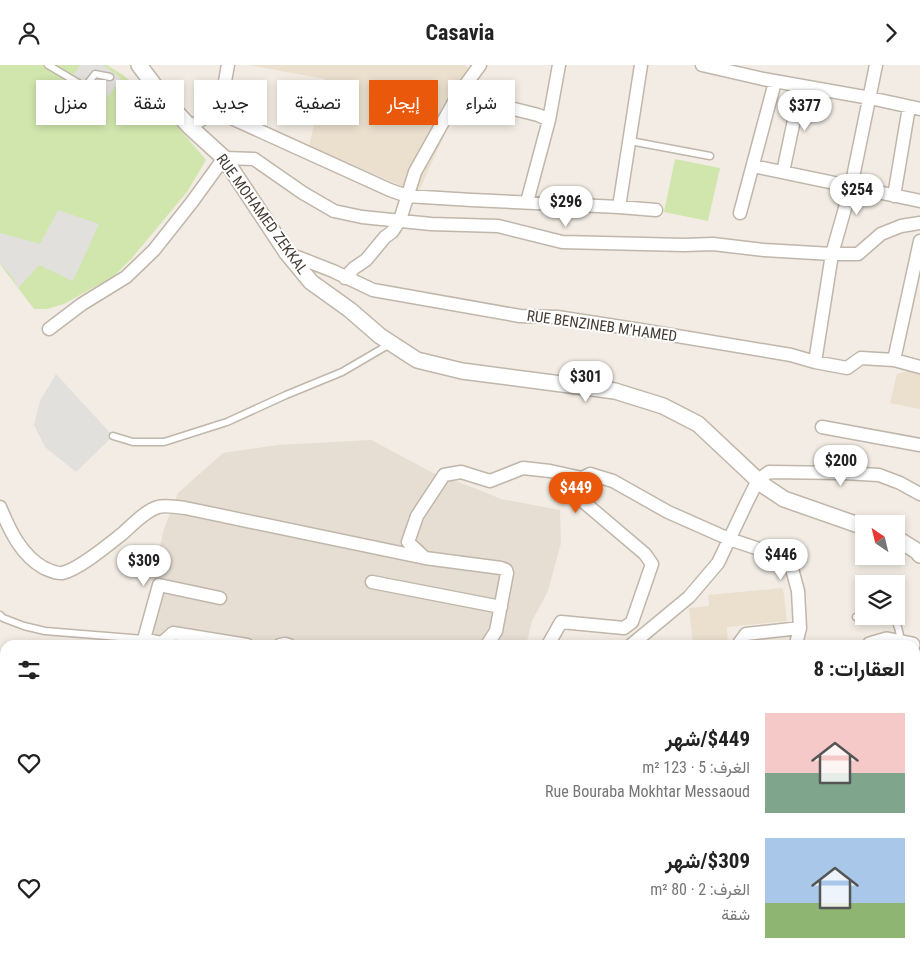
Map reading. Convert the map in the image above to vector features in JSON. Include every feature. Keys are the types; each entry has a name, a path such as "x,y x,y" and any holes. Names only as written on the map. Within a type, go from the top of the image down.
{"street":[{"name":"RUE MOHAMED ZEKKAL","path":"140,65 190,127 224,158 287,253 311,282 350,310 380,336 417,359 462,371 615,391 662,406 698,425 758,481 784,499 855,524"},
{"path":"225,80 228,65"},
{"path":"469,80 480,65"},
{"path":"527,202 549,120 559,65"},
{"path":"619,207 641,65"},
{"path":"702,65 775,82 870,98 914,108 894,195"},
{"path":"815,362 832,254 851,187 876,65"},
{"path":"740,213 775,82"},
{"path":"782,172 801,87"},
{"path":"515,109 549,120"},
{"path":"345,278 354,267 366,260 385,237 392,232 400,220 415,172 448,113"},
{"path":"190,127 194,124"},
{"path":"247,125 407,196 656,210"},
{"path":"49,329 126,277 154,250 224,158 254,159 303,193 334,211 362,217 431,224 498,226 562,242 713,244 764,250 858,254 881,234 901,226 920,223"},
{"path":"753,165 920,201"},
{"path":"894,360 916,278 920,241"},
{"name":"RUE BENZINEB M'HAMED","path":"287,253 333,271 373,290 520,315 557,317 791,355 847,368 860,358 894,360 920,367"},
{"path":"822,427 920,445"},
{"path":"426,558 408,542 417,516 444,475 461,472 490,481 523,468 550,471 582,478 590,474 612,481 668,512 729,539 776,555 791,565 798,591 800,628 797,640"},
{"path":"637,640 689,597 718,563 758,481 769,472 879,475 900,483 920,494"},
{"path":"551,640 564,617 624,628 632,622 652,564 645,554 579,498 582,478"},
{"path":"0,507 9,529 23,550 36,563 49,571 60,574 76,569 144,515 159,506 185,508 426,558 501,568 506,570 507,573 496,631 491,640"},
{"path":"905,543 920,555"},
{"path":"372,582 501,607"},
{"path":"148,640 144,639 158,585 220,599"},
{"path":"742,640 746,634 800,628"},
{"path":"166,640 173,633 216,640"}],"lane":[{"path":"48,65 85,87 95,74 110,77"},
{"path":"630,141 710,156"},
{"path":"113,436 133,442 164,442 227,422 342,372 392,343"},
{"path":"0,615 24,626 45,631 144,639"},
{"path":"898,625 907,640"}],"shaded area":[{"path":"80,65 103,65 121,78 116,80 116,85 107,98 106,80 81,80 74,75"},
{"path":"249,65 464,65 474,70 469,80 448,80 449,125 418,193 309,146 314,125 359,125 359,80 325,79"},
{"path":"58,210 99,224 73,281 39,265 18,288 13,278 0,263 0,233 40,244"},
{"path":"908,371 920,373 920,409 890,403 897,374"},
{"path":"56,374 113,436 76,472 45,447 34,425 40,401"},
{"path":"371,440 433,473 501,499 560,510 561,543 548,591 532,621 527,640 138,640 164,529 178,493 223,453 277,445"},
{"path":"783,588 787,621 727,627 728,640 692,640 689,608 709,606 708,595"}],"green space":[{"path":"0,65 107,65 129,80 116,80 116,125 176,125 206,160 187,192 132,258 114,276 64,304 47,309 34,309 0,264"},
{"path":"675,159 720,168 708,221 664,212"}]}
